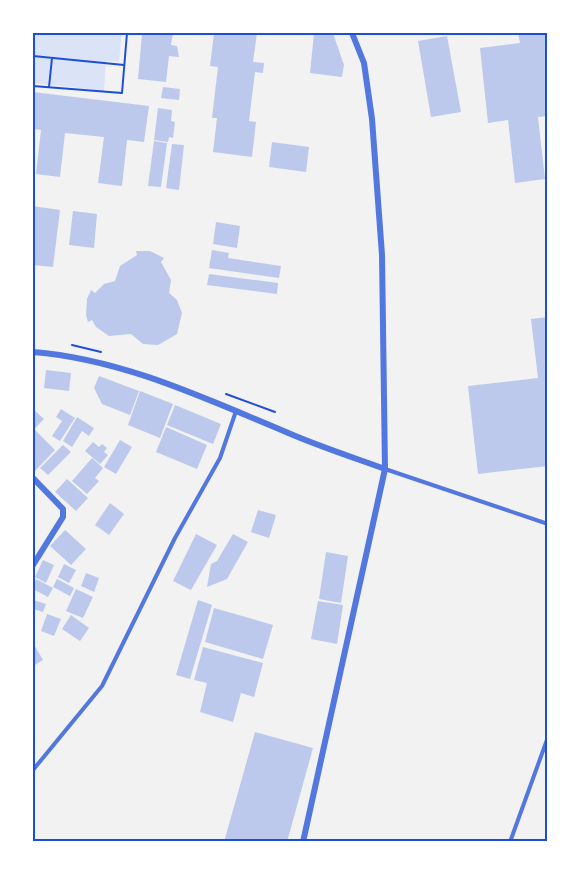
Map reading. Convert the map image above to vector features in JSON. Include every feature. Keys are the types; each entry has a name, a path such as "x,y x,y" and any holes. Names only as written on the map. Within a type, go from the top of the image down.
{"street":[{"path":"303,842 385,469 380,232 372,119 364,63 352,33"},
{"path":"33,352 68,355 110,364 385,469"},
{"path":"33,478 63,509 63,517 33,566"}],"lane":[{"path":"33,770 102,686 175,538 220,458 236,411"},
{"path":"385,469 548,524"},
{"path":"510,842 548,736"}],"path":[{"path":"33,86 122,93 127,33"},
{"path":"33,56 124,65"},
{"path":"49,87 52,58"}],"shaded area":[{"path":"33,33 122,33 119,62 106,61 104,91 33,83"}],"building":[{"path":"173,33 171,45 177,46 179,57 169,56 166,82 138,79 142,34"},
{"path":"214,33 257,33 253,62 264,63 263,73 255,72 249,121 256,122 252,157 213,152 217,118 212,118 218,67 210,66"},
{"path":"314,33 333,33 344,65 342,77 310,73"},
{"path":"518,33 548,33 548,116 538,117 545,179 515,183 508,120 488,123 480,48 520,43"},
{"path":"447,36 461,112 431,117 418,41"},
{"path":"163,87 180,89 179,100 161,98"},
{"path":"33,92 149,106 144,142 127,140 122,186 98,183 104,137 65,133 60,177 36,174 41,130 33,129"},
{"path":"158,108 172,110 171,121 175,122 173,138 169,137 168,142 154,140"},
{"path":"154,141 167,143 161,187 148,186"},
{"path":"272,142 309,147 306,172 269,167"},
{"path":"172,144 184,145 179,190 166,188"},
{"path":"33,206 60,210 53,267 33,265"},
{"path":"73,211 97,214 94,248 69,245"},
{"path":"216,222 240,226 237,248 213,244"},
{"path":"212,250 229,253 228,258 281,266 279,278 209,268"},
{"path":"136,251 150,251 164,258 161,262 171,280 169,293 177,300 182,313 177,334 158,345 143,344 131,334 109,336 96,327 92,320 88,322 86,315 87,299 91,290 95,293 104,284 115,281 120,266 137,255"},
{"path":"209,274 278,283 277,294 207,285"},
{"path":"548,317 548,466 478,474 468,386 538,378 531,319"},
{"path":"46,370 71,373 69,391 44,388"},
{"path":"99,376 139,391 130,415 102,404 94,388"},
{"path":"140,391 173,404 160,438 128,425"},
{"path":"175,405 221,424 213,444 167,425"},
{"path":"33,409 44,419 35,428 33,425"},
{"path":"61,409 75,418 60,441 52,436 62,421 56,417"},
{"path":"77,417 94,428 89,436 82,431 72,447 63,441"},
{"path":"166,427 207,445 197,469 156,452"},
{"path":"33,428 55,450 35,471 33,469"},
{"path":"120,440 132,447 116,474 104,467"},
{"path":"93,442 99,447 102,444 107,448 104,452 108,455 100,464 85,451"},
{"path":"63,445 71,452 48,475 40,468"},
{"path":"92,458 103,468 95,478 99,481 87,494 72,481"},
{"path":"67,479 88,498 76,511 55,492"},
{"path":"110,503 124,514 109,535 95,525"},
{"path":"258,510 276,515 269,538 251,532"},
{"path":"65,530 86,549 71,565 50,546"},
{"path":"196,534 217,545 191,590 173,581"},
{"path":"233,534 248,542 227,579 207,587 211,564 217,561"},
{"path":"326,552 348,556 341,603 319,599"},
{"path":"43,560 54,565 46,583 35,577"},
{"path":"64,564 76,570 69,583 58,577"},
{"path":"86,573 99,578 94,592 81,586"},
{"path":"36,579 53,588 48,597 33,589"},
{"path":"57,579 74,588 70,596 53,587"},
{"path":"76,589 93,597 83,618 66,611"},
{"path":"33,600 46,604 43,612 33,609"},
{"path":"198,600 212,605 190,679 176,675"},
{"path":"318,601 343,605 337,644 311,639"},
{"path":"214,608 273,625 263,659 205,642"},
{"path":"47,614 61,619 54,636 41,631"},
{"path":"71,615 89,628 80,641 62,629"},
{"path":"33,643 43,660 33,666"},
{"path":"203,647 263,663 254,697 241,693 233,722 200,712 207,683 194,680"},
{"path":"255,732 313,748 287,842 224,842"}]}
